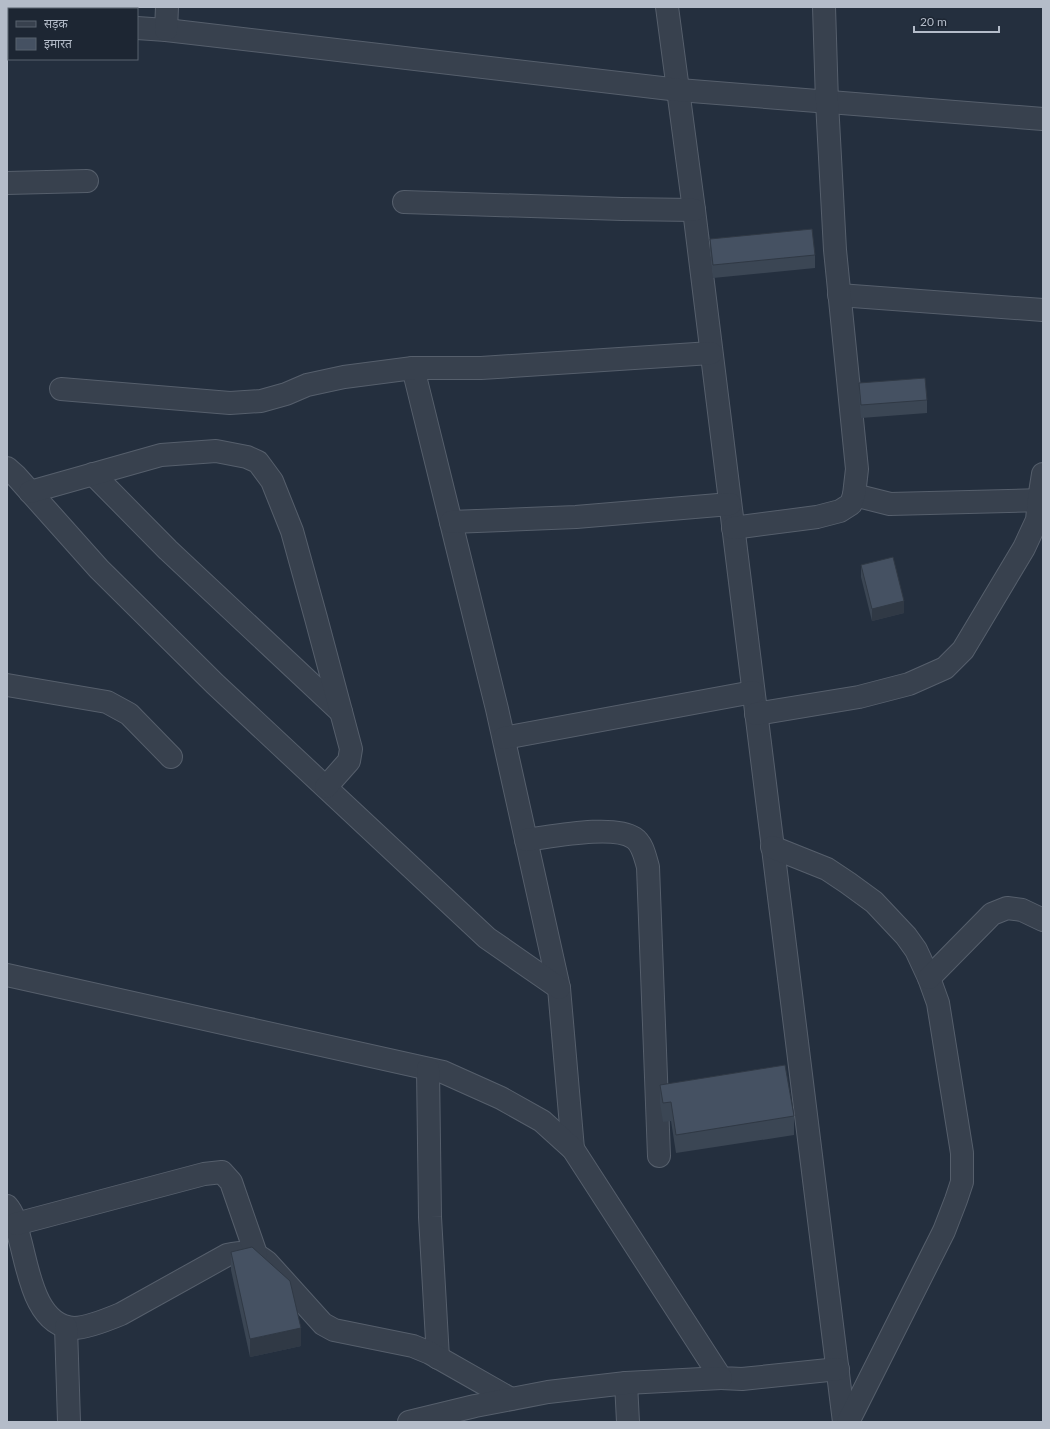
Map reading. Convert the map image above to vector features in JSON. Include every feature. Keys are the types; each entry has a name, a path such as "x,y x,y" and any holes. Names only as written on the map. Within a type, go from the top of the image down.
{"street":[{"path":"166,30 167,7"},
{"path":"667,7 679,90 772,847 792,1068 838,1370 844,1422"},
{"path":"733,528 817,517 840,511 850,504 854,495 857,469 835,242 827,102 824,7"},
{"path":"138,28 166,30 679,90 1043,119"},
{"path":"7,183 87,181"},
{"path":"404,202 622,210 694,210"},
{"path":"839,295 1043,310"},
{"path":"61,389 230,402 261,401 286,394 307,385 344,377 413,368 481,368 711,353"},
{"path":"413,368 504,738 559,988 573,1148"},
{"path":"30,492 161,455 182,452 216,451 247,457 258,462 272,481 292,531 351,749 349,761 326,787"},
{"path":"7,468 16,476 99,570 215,684 487,938 559,988"},
{"path":"93,474 168,550 341,712"},
{"path":"756,714 859,697 909,684 945,668 963,650 1024,548 1037,520 1041,499 1043,474"},
{"path":"854,495 890,504 1041,499"},
{"path":"451,522 576,517 730,504"},
{"path":"7,684 107,702 129,714 171,757"},
{"path":"504,738 753,692"},
{"path":"526,840 600,831 619,833 634,838 643,848 648,867 659,1156"},
{"path":"772,847 827,869 848,883 874,902 906,936 916,950 929,978 938,1003 962,1153 962,1182 944,1231 848,1422"},
{"path":"929,978 992,914 1007,908 1022,910 1043,920"},
{"path":"7,975 443,1072 502,1098 542,1121 573,1148 721,1378"},
{"path":"428,1069 430,1217 438,1358"},
{"path":"657,1090 679,1086"},
{"path":"256,1254 231,1182 222,1172 204,1174 12,1215 35,1295 43,1309 53,1320 66,1327 76,1328 121,1314 227,1255 243,1251 256,1254 267,1262 283,1278 322,1324 334,1330 412,1346 438,1358 511,1399"},
{"path":"66,1327 69,1422"},
{"path":"409,1422 475,1406 548,1392 626,1383 721,1378 742,1379 838,1370"},
{"path":"626,1383 628,1422"}],"building":[{"path":"812,229 815,255 713,265 710,239"},
{"path":"925,378 927,400 861,405 859,383"},
{"path":"893,557 904,601 872,609 861,565"},
{"path":"785,1065 794,1116 676,1135 671,1102 663,1103 660,1085"},
{"path":"252,1247 290,1281 301,1328 250,1339 231,1252"}]}
